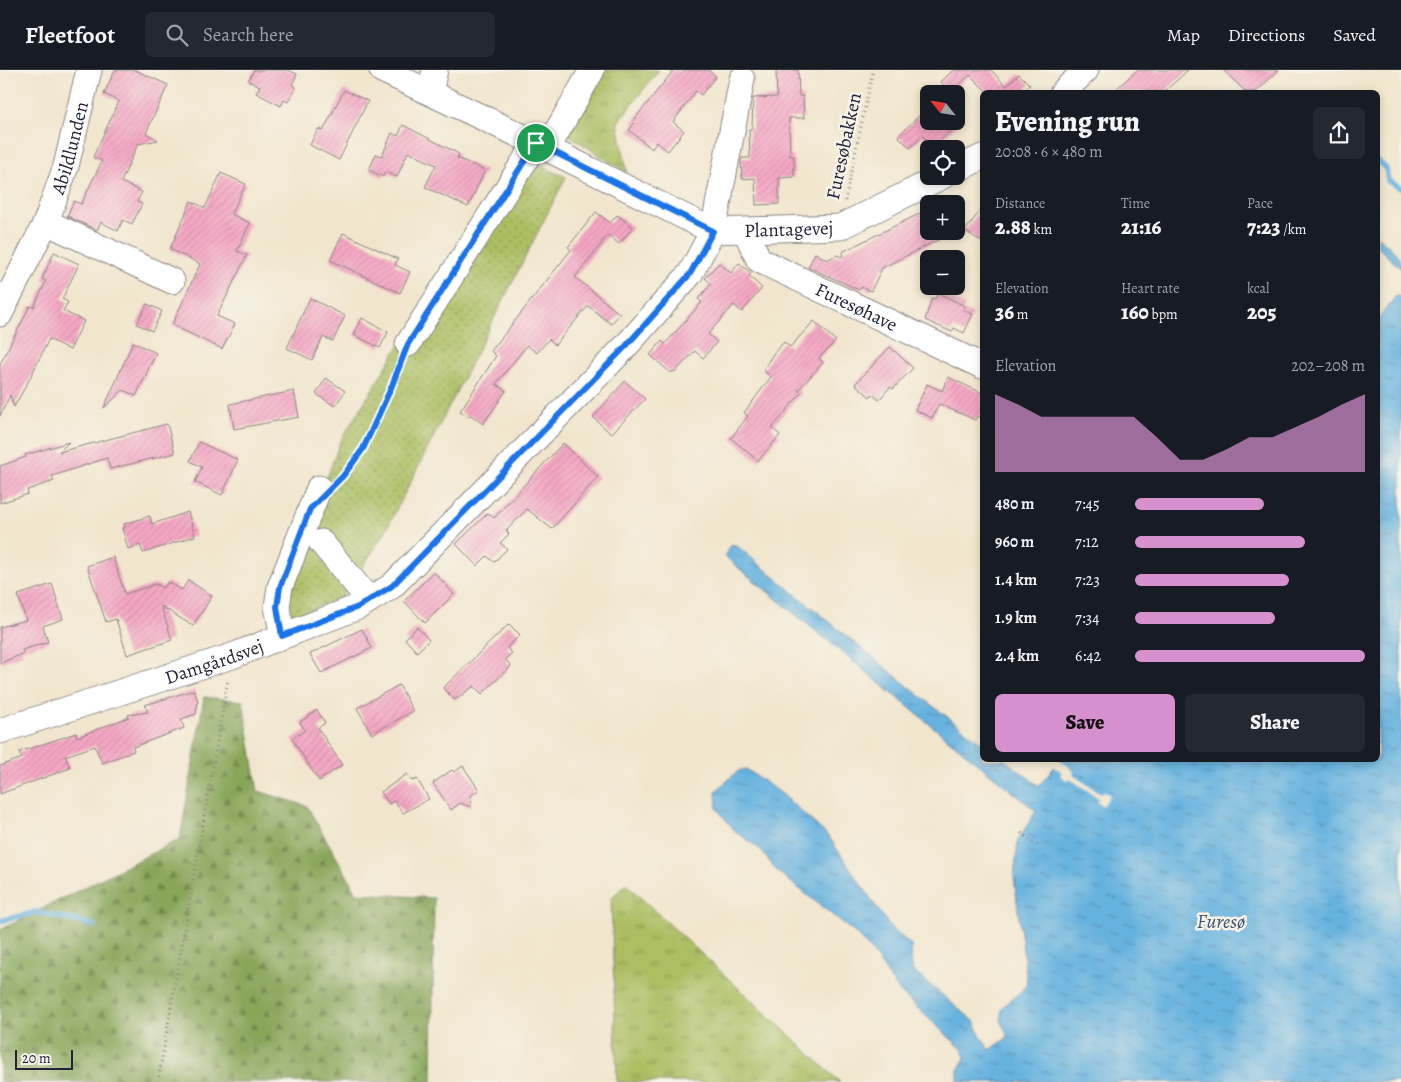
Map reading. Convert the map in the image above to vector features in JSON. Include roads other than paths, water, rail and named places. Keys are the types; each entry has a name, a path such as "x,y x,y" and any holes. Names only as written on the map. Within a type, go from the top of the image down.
{"street":[{"name":"Abildlunden","path":"0,314 46,222 66,166 89,70"},
{"name":"Plantagevej","path":"382,70 432,81 542,146 713,231 746,232 840,227 925,185"},
{"path":"408,344 592,70"},
{"path":"1065,90 1086,70"},
{"name":"Plantagevej","path":"713,231 742,79"},
{"path":"965,166 980,158"},
{"path":"46,222 172,281"},
{"name":"Damgårdsvej","path":"0,731 232,656 358,607 392,586 626,346 690,274 713,231"},
{"name":"Furesøhave","path":"746,232 759,260 980,365"},
{"path":"282,636 277,607 280,587 328,485"},
{"path":"321,542 369,600"}],"water":[{"path":"1380,239 1397,254 1401,269 1380,249"},
{"name":"Furesø","path":"1396,296 1401,297 1401,1082 958,1082 958,1070 965,1058 963,1050 899,991 874,954 855,933 777,871 760,849 735,831 717,809 716,791 738,771 746,769 782,794 829,837 890,927 911,945 912,970 975,1022 981,1037 990,1050 1008,1037 1001,1021 1002,1010 1004,1005 1025,987 1027,982 1014,877 1018,840 1036,811 735,565 725,556 731,545 738,547 925,700 980,741 980,762 1008,762 1039,786 1058,762 1380,762 1380,316"}],"waterway":[{"path":"1380,163 1386,169 1388,181 1401,188"},
{"path":"0,921 37,912 94,925"}]}
